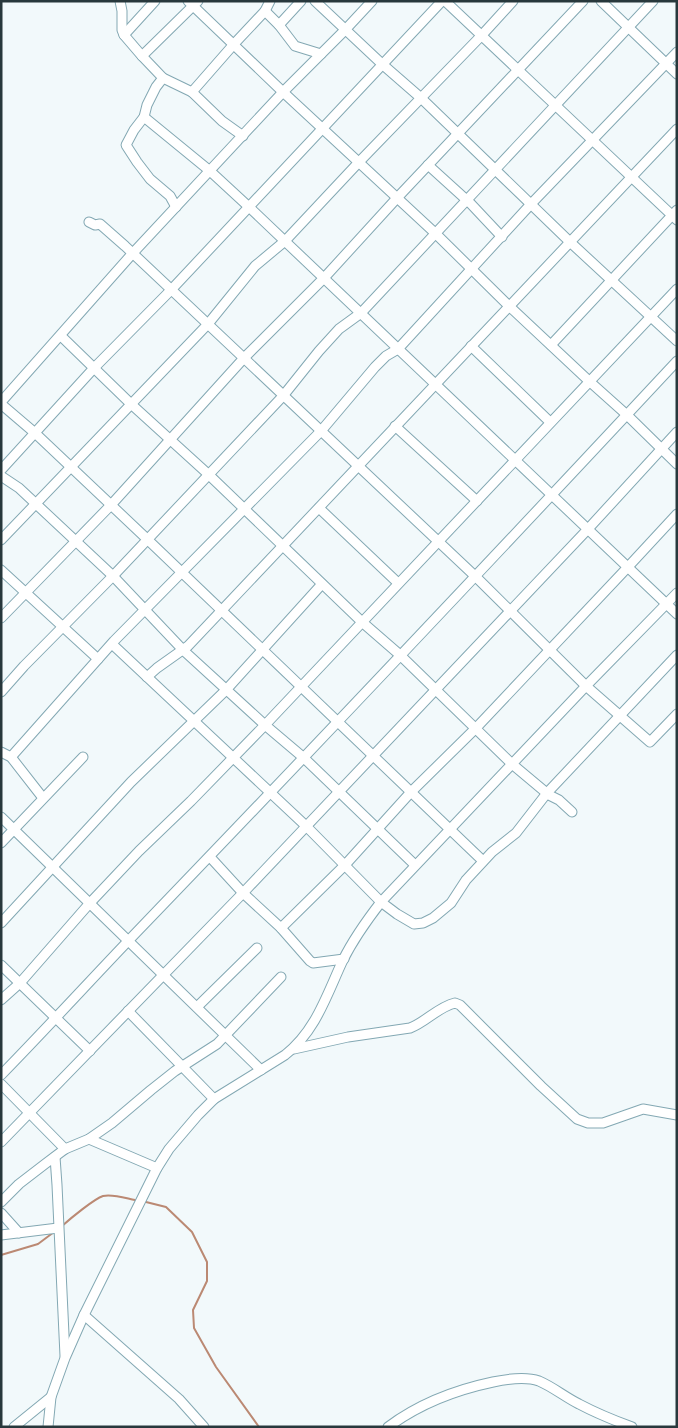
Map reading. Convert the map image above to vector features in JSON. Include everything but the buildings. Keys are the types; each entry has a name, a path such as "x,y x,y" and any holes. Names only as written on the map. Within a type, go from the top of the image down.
{"street":[{"path":"120,1 124,35 142,56 163,78 192,92 222,121 243,136"},
{"path":"124,35 156,1"},
{"path":"192,92 265,11 270,1"},
{"path":"279,25 301,1"},
{"path":"315,1 421,98 570,242 677,341"},
{"path":"372,1 346,30 283,92 132,254 1,403 147,539 483,861"},
{"path":"1,470 94,368 171,290 382,64 444,1 631,177 675,215 551,345"},
{"path":"1,540 208,324 255,266 285,241 513,1"},
{"path":"1,618 111,505 244,358 324,278 583,1"},
{"path":"601,1 677,74"},
{"path":"1,692 283,396 319,351 339,330 361,313 653,1"},
{"path":"142,56 193,3 283,92 435,233 509,306 677,464"},
{"path":"265,11 279,25 295,46 322,54"},
{"path":"10,757 112,644 321,431 375,367 386,356 398,349 531,204 677,52"},
{"path":"163,78 147,105 144,117 126,145 150,179 170,196 176,207"},
{"path":"144,117 249,206 677,614"},
{"path":"147,677 183,650 222,611 677,129"},
{"path":"428,166 466,200 502,237"},
{"path":"89,222 95,225 100,224 208,324 476,577 586,686 650,742 677,714"},
{"path":"1,1000 20,983 89,904 138,852 265,725 677,289"},
{"path":"60,336 208,474 362,622 400,655 512,764 572,812"},
{"path":"471,346 550,422"},
{"path":"1,1075 476,577 677,361"},
{"path":"395,426 477,501"},
{"path":"1,1142 243,893 588,529 677,432"},
{"path":"1,476 19,488 113,576 183,650 304,758 415,865"},
{"path":"318,508 398,584"},
{"path":"281,928 345,865 411,792 476,728 677,514"},
{"path":"1,570 98,659"},
{"path":"1,923 131,782 226,690 322,584"},
{"path":"48,1427 51,1397 65,1358 156,1168 170,1149 214,1099 294,1049 311,1028 324,1005 344,959 367,920 381,902 677,593"},
{"path":"112,644 306,826 381,902 414,924 423,923 433,918 451,903 466,880 483,861 516,833 547,792 677,655"},
{"path":"1,752 10,757 43,798"},
{"path":"1,843 83,757"},
{"path":"1,817 261,1070"},
{"path":"210,857 243,893 281,928 307,959 313,963 344,959"},
{"path":"197,1008 257,948"},
{"path":"1,965 90,1051"},
{"path":"1,1202 19,1184 65,1149 90,1139 112,1123 150,1090 217,1044 281,977"},
{"path":"294,1049 410,1028 442,1008 455,1003 472,1016 541,1086 577,1119 588,1123 603,1123 643,1110 677,1115"},
{"path":"128,1011 214,1099"},
{"path":"1,1084 65,1149"},
{"path":"90,1139 156,1168"},
{"path":"55,1157 65,1358"},
{"path":"1,1213 19,1234"},
{"path":"1,1235 58,1228"},
{"path":"84,1315 179,1399 204,1427"},
{"path":"388,1427 406,1414 447,1394 472,1386 508,1379 526,1379 538,1381 604,1417 632,1427"},
{"path":"14,1427 51,1397"}],"waterway":[{"path":"62,1226 88,1205 103,1196 135,1200"},
{"path":"146,1202 166,1207 192,1232 207,1262 207,1281 193,1310 194,1328 216,1367 259,1427"},
{"path":"1,1255 38,1244 54,1232"}]}
